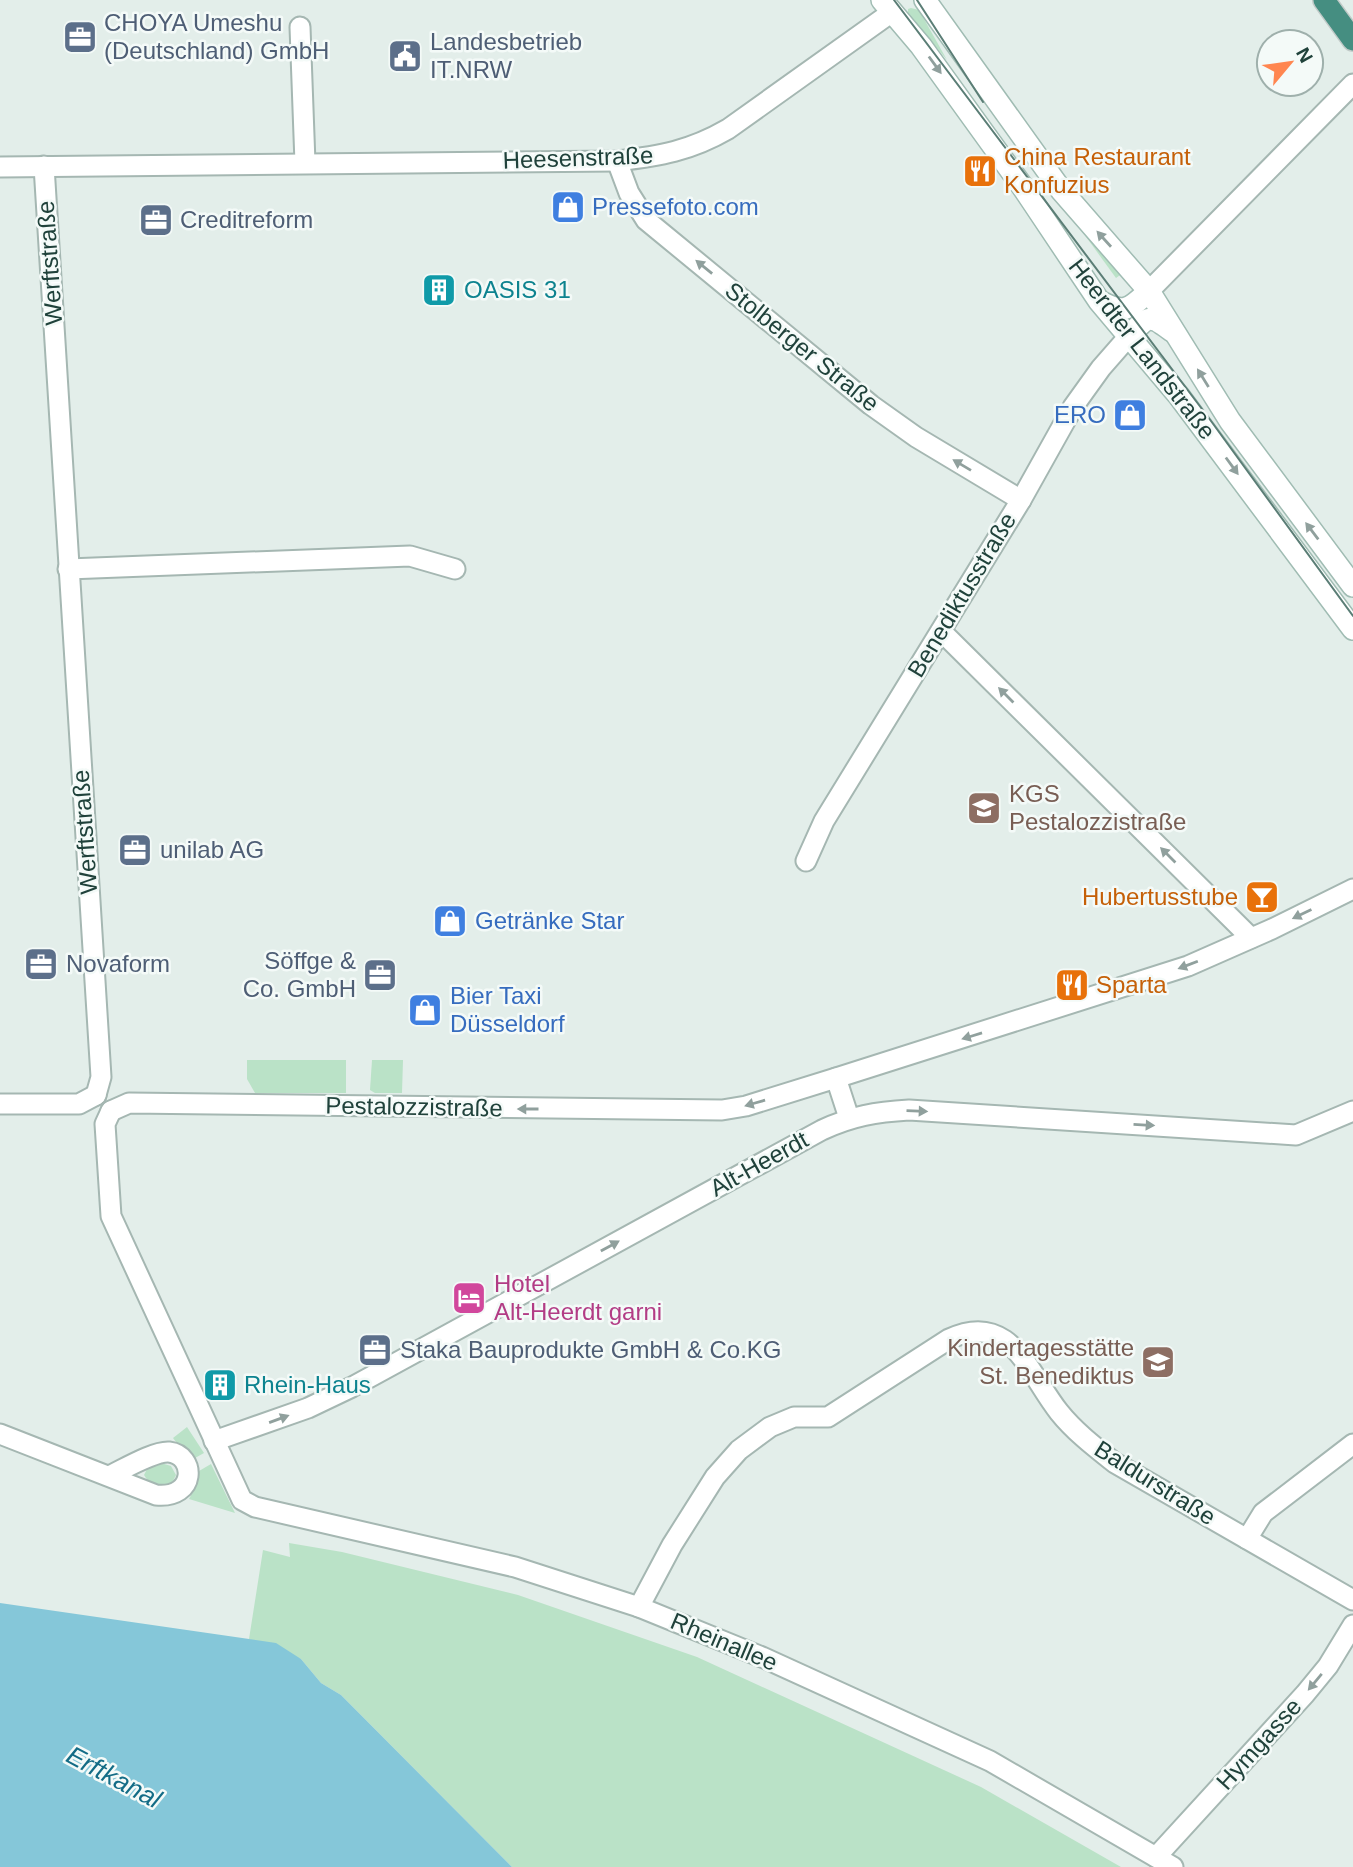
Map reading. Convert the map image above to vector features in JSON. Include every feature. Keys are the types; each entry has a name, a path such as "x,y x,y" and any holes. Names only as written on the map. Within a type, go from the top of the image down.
{"highway":[{"path":"1324,0 1352,39"}],"main road":[{"path":"887,6 911,0"},
{"name":"Heerdter Landstraße","path":"925,0 1067,197 1149,290 1230,421 1353,586"},
{"name":"Heerdter Landstraße","path":"887,6 921,46 1023,186 1099,301 1179,396 1353,629"},
{"path":"1099,301 1118,310 1127,309 1149,290"},
{"path":"1129,336 1145,321 1152,319 1158,320 1177,334"}],"street":[{"name":"Heesenstraße","path":"0,167 617,161 662,156 707,142 729,129 887,6"},
{"path":"300,27 305,163"},
{"path":"1149,290 1353,85"},
{"name":"Stolberger Straße","path":"617,161 629,193 646,220 871,405 916,437 1021,500"},
{"name":"Werftstraße","path":"44,166 101,1077 96,1096"},
{"name":"Benediktusstraße","path":"806,861 824,821 1021,500 1073,407 1101,368 1129,336"},
{"path":"68,569 410,556 455,569"},
{"path":"941,631 1251,938"},
{"name":"Pestalozzistraße","path":"111,1111 129,1103 722,1110 752,1104 1188,966 1353,889"},
{"path":"836,1078 849,1118"},
{"path":"0,1104 79,1104 96,1096 111,1111 105,1124 111,1216 214,1441"},
{"name":"Alt-Heerdt","path":"214,1441 308,1408 352,1387 810,1136 849,1118 878,1112 909,1110 1296,1135 1353,1111"},
{"name":"Baldurstraße","path":"639,1607 672,1545 715,1477 739,1450 770,1427 794,1417 828,1417 949,1339 975,1330 1002,1336 1014,1347 1060,1414 1115,1464 1353,1600"},
{"path":"0,1434 109,1476"},
{"name":"Rheinallee","path":"214,1441 242,1500 255,1507 515,1567 639,1607 762,1657 990,1761 1173,1867"},
{"path":"1247,1539 1263,1514 1353,1444"},
{"name":"Hymgasse","path":"1156,1857 1305,1694 1328,1666 1353,1625"}],"green space":[{"path":"911,8 919,10 947,60 908,13"},
{"path":"1076,223 1127,270 1116,278"},
{"path":"247,1060 346,1060 346,1093 255,1093 247,1079"},
{"path":"372,1060 403,1060 402,1093 375,1093 370,1090"},
{"path":"187,1427 204,1453 195,1458 173,1438"},
{"path":"161,1463 171,1466 176,1475 166,1486 148,1481 144,1475 147,1469"},
{"path":"211,1464 235,1513 189,1499 196,1486 199,1471"},
{"path":"289,1543 342,1552 518,1595 697,1657 981,1787 1121,1867 512,1867 341,1695 321,1683 301,1659 249,1639 263,1550 290,1557"}],"water":[{"name":"Erftkanal","path":"0,1603 276,1643 301,1659 321,1683 341,1695 512,1867 0,1867"}],"tram line":[{"path":"894,0 1211,421 1353,616"},
{"path":"917,0 983,102"}],"place":[{"name":"CHOYA Umeshu (Deutschland) GmbH","path":"80,37"},
{"name":"Landesbetrieb IT.NRW","path":"405,56"},
{"name":"China Restaurant Konfuzius","path":"980,171"},
{"name":"Pressefoto.com","path":"568,207"},
{"name":"Creditreform","path":"156,220"},
{"name":"OASIS 31","path":"439,290"},
{"name":"ERO","path":"1130,415"},
{"name":"KGS Pestalozzistraße","path":"984,808"},
{"name":"unilab AG","path":"135,850"},
{"name":"Hubertusstube","path":"1262,897"},
{"name":"Getränke Star","path":"450,921"},
{"name":"Novaform","path":"41,964"},
{"name":"Söffge & Co. GmbH","path":"380,975"},
{"name":"Sparta","path":"1072,985"},
{"name":"Bier Taxi Düsseldorf","path":"425,1010"},
{"name":"Hotel Alt-Heerdt garni","path":"469,1298"},
{"name":"Staka Bauprodukte GmbH & Co.KG","path":"375,1350"},
{"name":"Kindertagesstätte St. Benediktus","path":"1158,1362"},
{"name":"Rhein-Haus","path":"220,1385"}]}
